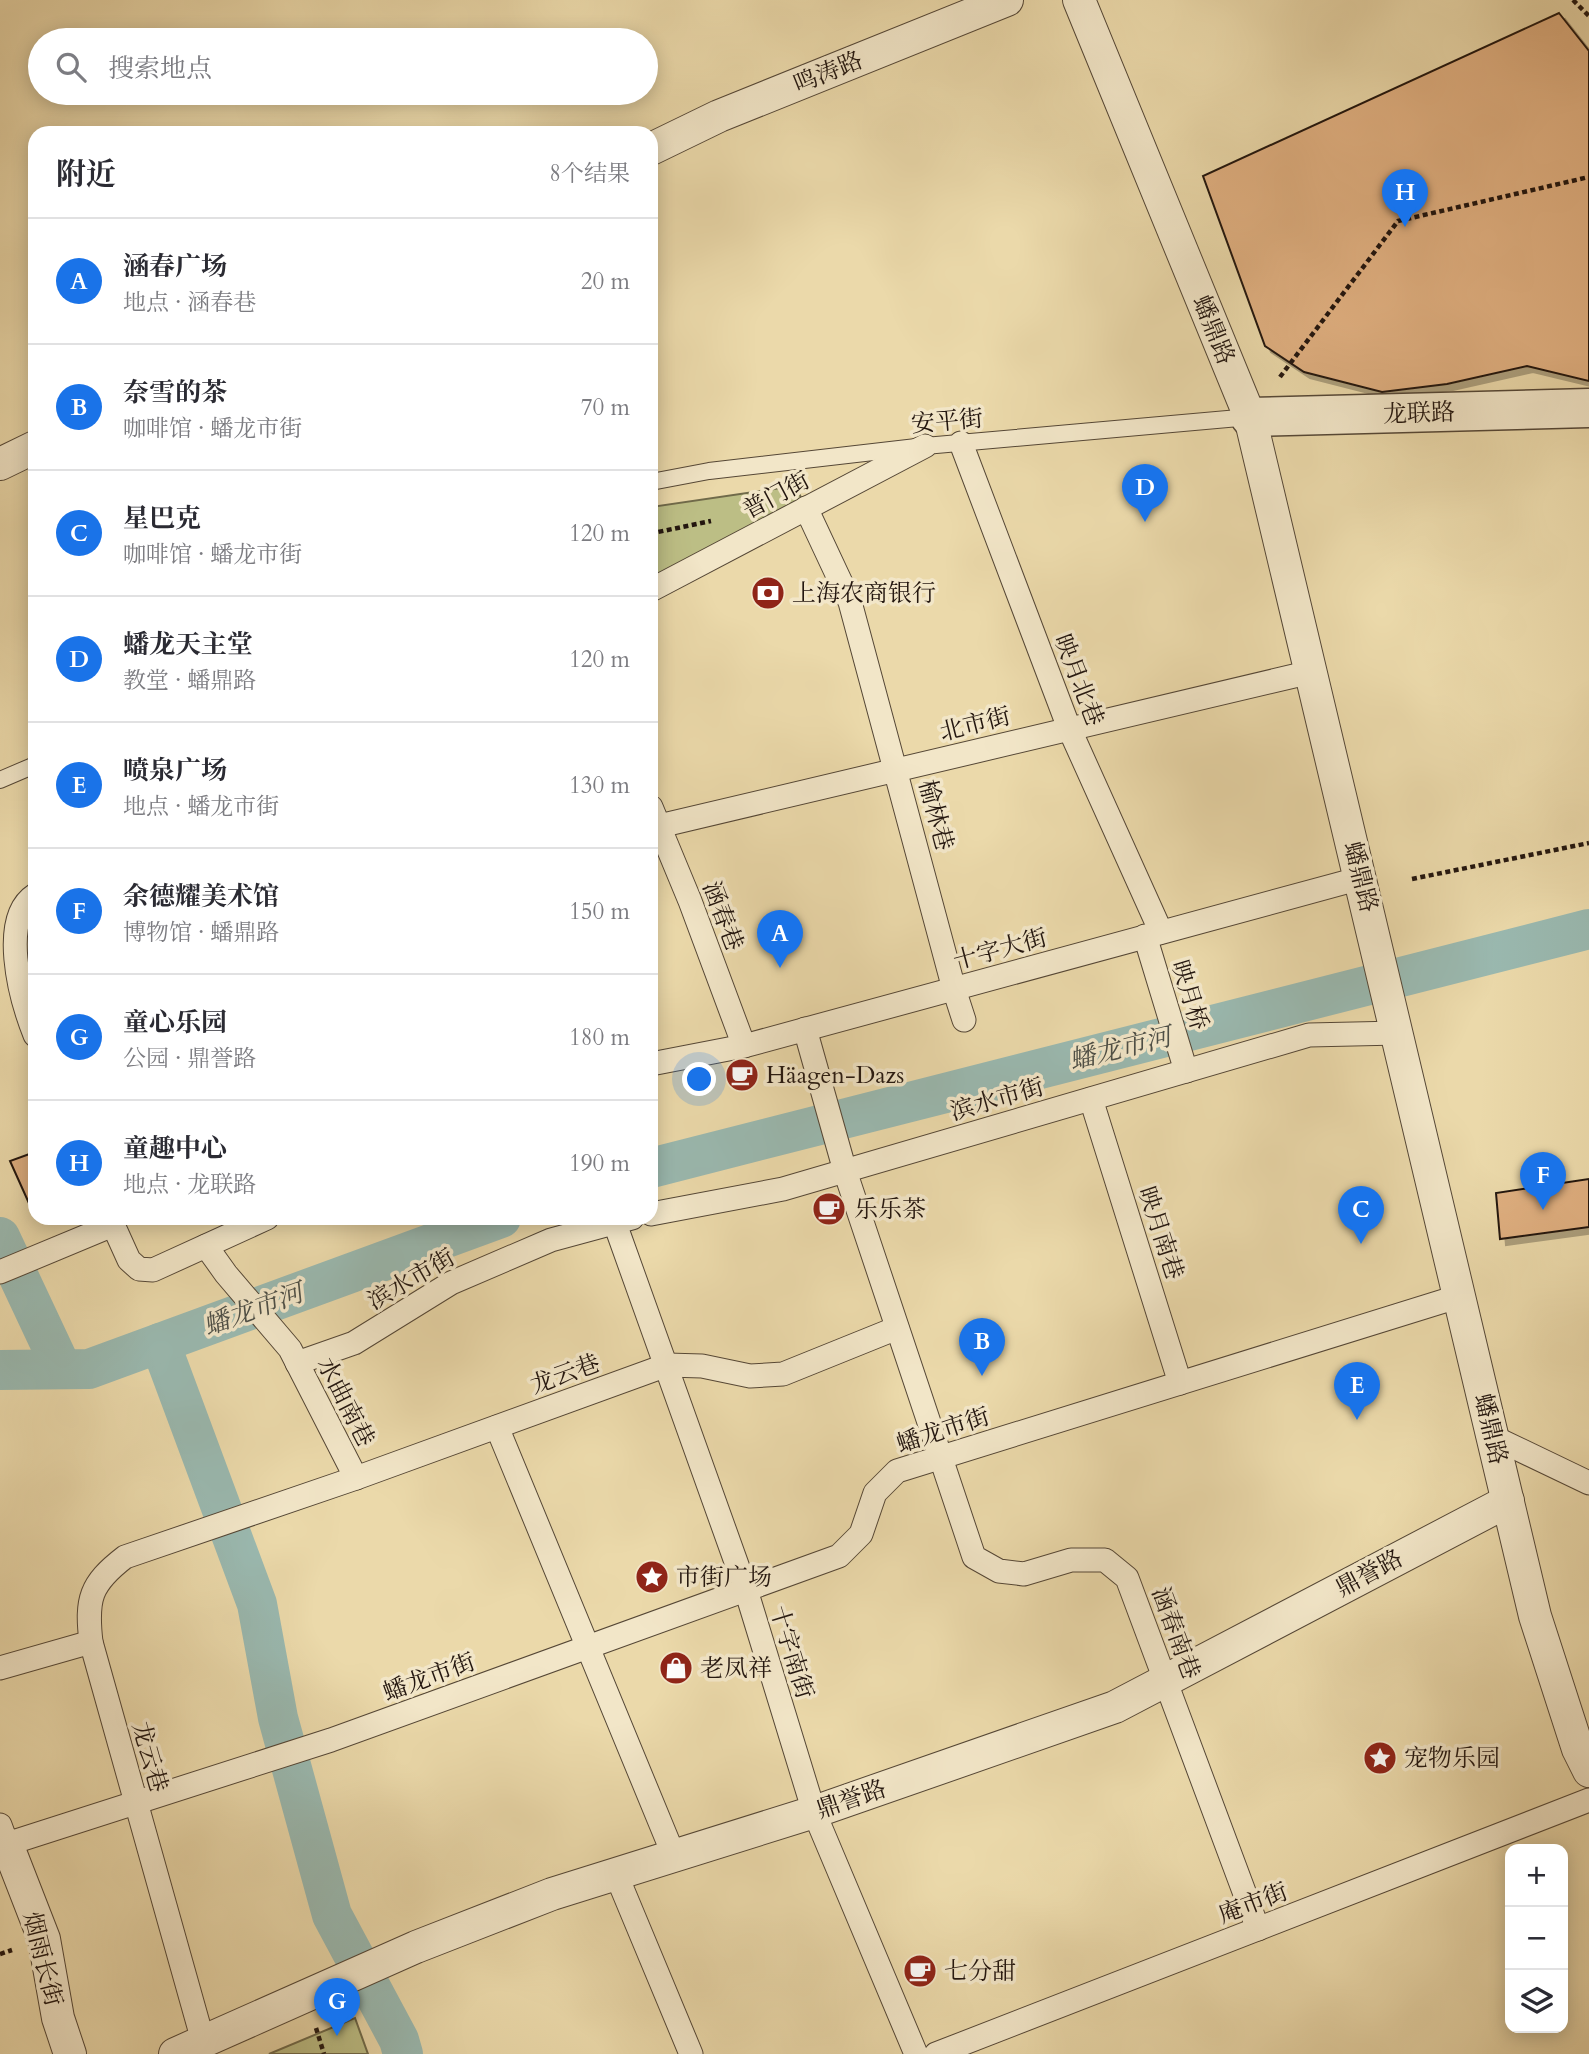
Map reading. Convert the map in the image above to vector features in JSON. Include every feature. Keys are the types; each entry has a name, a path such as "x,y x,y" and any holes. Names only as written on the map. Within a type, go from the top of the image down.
{"street":[{"name":"鸣涛路","path":"658,146 719,116 1007,0"},
{"name":"蟠鼎路","path":"1079,0 1250,417 1535,1616 1577,1749 1589,1771"},
{"name":"龙联路","path":"1250,417 1589,408"},
{"name":"映月北巷","path":"961,443 1069,728 1153,934"},
{"name":"普门街","path":"658,586 925,446"},
{"path":"0,464 28,450"},
{"name":"榆林巷","path":"806,508 850,603 964,1020"},
{"name":"北市街","path":"658,819 897,770 1311,672"},
{"name":"涵春巷","path":"658,830 744,1045"},
{"name":"十字大街","path":"658,1063 805,1029 1361,878"},
{"path":"28,898 8,917 2,941 7,965 28,1018"},
{"name":"映月桥","path":"1153,934 1185,1070"},
{"name":"涵春南巷","path":"805,1029 844,1169 974,1557 999,1571 1024,1574 1071,1560 1105,1560 1127,1578 1258,1929"},
{"name":"滨水市街","path":"658,1213 783,1189 1310,1035 1398,1033"},
{"name":"映月南巷","path":"1091,1099 1180,1383"},
{"path":"0,1272 105,1225"},
{"path":"112,1225 129,1260 139,1269 153,1270 252,1225"},
{"name":"滨水市街","path":"294,1356 354,1343 451,1283 551,1240 600,1225"},
{"name":"十字南街","path":"622,1225 667,1365 746,1590 814,1812 916,2054"},
{"name":"水曲南巷","path":"206,1246 294,1356 356,1478"},
{"name":"蟠龙市街","path":"136,1803 331,1740 839,1556 861,1534 875,1493 897,1471 1460,1296"},
{"name":"龙云巷","path":"203,2041 91,1642 88,1614 92,1593 105,1572 125,1557 356,1478 667,1365 702,1366 750,1377 783,1374 897,1328"},
{"path":"497,1427 674,1856"},
{"path":"1493,1437 1589,1483"},
{"name":"鼎誉路","path":"175,2054 416,1947 552,1894 814,1812 1115,1707 1508,1501"},
{"path":"0,1668 91,1642"},
{"name":"庵市街","path":"936,2054 1589,1800"},
{"path":"4,1835 136,1803"},
{"name":"烟雨长街","path":"4,1835 44,1939 58,2018 69,2054"},
{"path":"616,1874 691,2054"}],"lane":[{"name":"安平街","path":"658,481 709,471 925,446 1250,417"},
{"path":"0,780 28,768"}],"path":[{"path":"1573,0 1589,16"},
{"path":"1250,417 1398,221 1589,177"},
{"path":"1412,878 1589,843"}],"green space":[{"path":"795,486 804,503 658,581 658,506"},
{"path":"355,2018 368,2054 269,2054"}],"building":[{"path":"1559,13 1589,51 1589,381 1527,366 1447,384 1382,392 1304,372 1265,346 1203,176"},
{"path":"28,1155 28,1201 10,1161"},
{"path":"1589,1179 1589,1227 1500,1239 1496,1193"}],"waterway":[{"name":"蟠龙市河","path":"658,1166 1589,929"},
{"name":"蟠龙市河","path":"0,1370 89,1369 482,1225"},
{"path":"0,1237 62,1369"},
{"path":"160,1343 257,1604 278,1718 332,1915 399,2040 403,2054"}],"place":[{"name":"童趣中心","path":"1405,227"},
{"name":"蟠龙天主堂","path":"1145,522"},
{"name":"上海农商银行","path":"768,593"},
{"name":"涵春广场","path":"780,968"},
{"name":"Häagen-Dazs","path":"742,1075"},
{"name":"乐乐茶","path":"829,1209"},
{"name":"余德耀美术馆","path":"1543,1210"},
{"name":"星巴克","path":"1361,1244"},
{"name":"奈雪的茶","path":"982,1376"},
{"name":"喷泉广场","path":"1357,1420"},
{"name":"市街广场","path":"652,1577"},
{"name":"老凤祥","path":"676,1668"},
{"name":"宠物乐园","path":"1380,1758"},
{"name":"七分甜","path":"920,1971"},
{"name":"童心乐园","path":"337,2036"}]}
